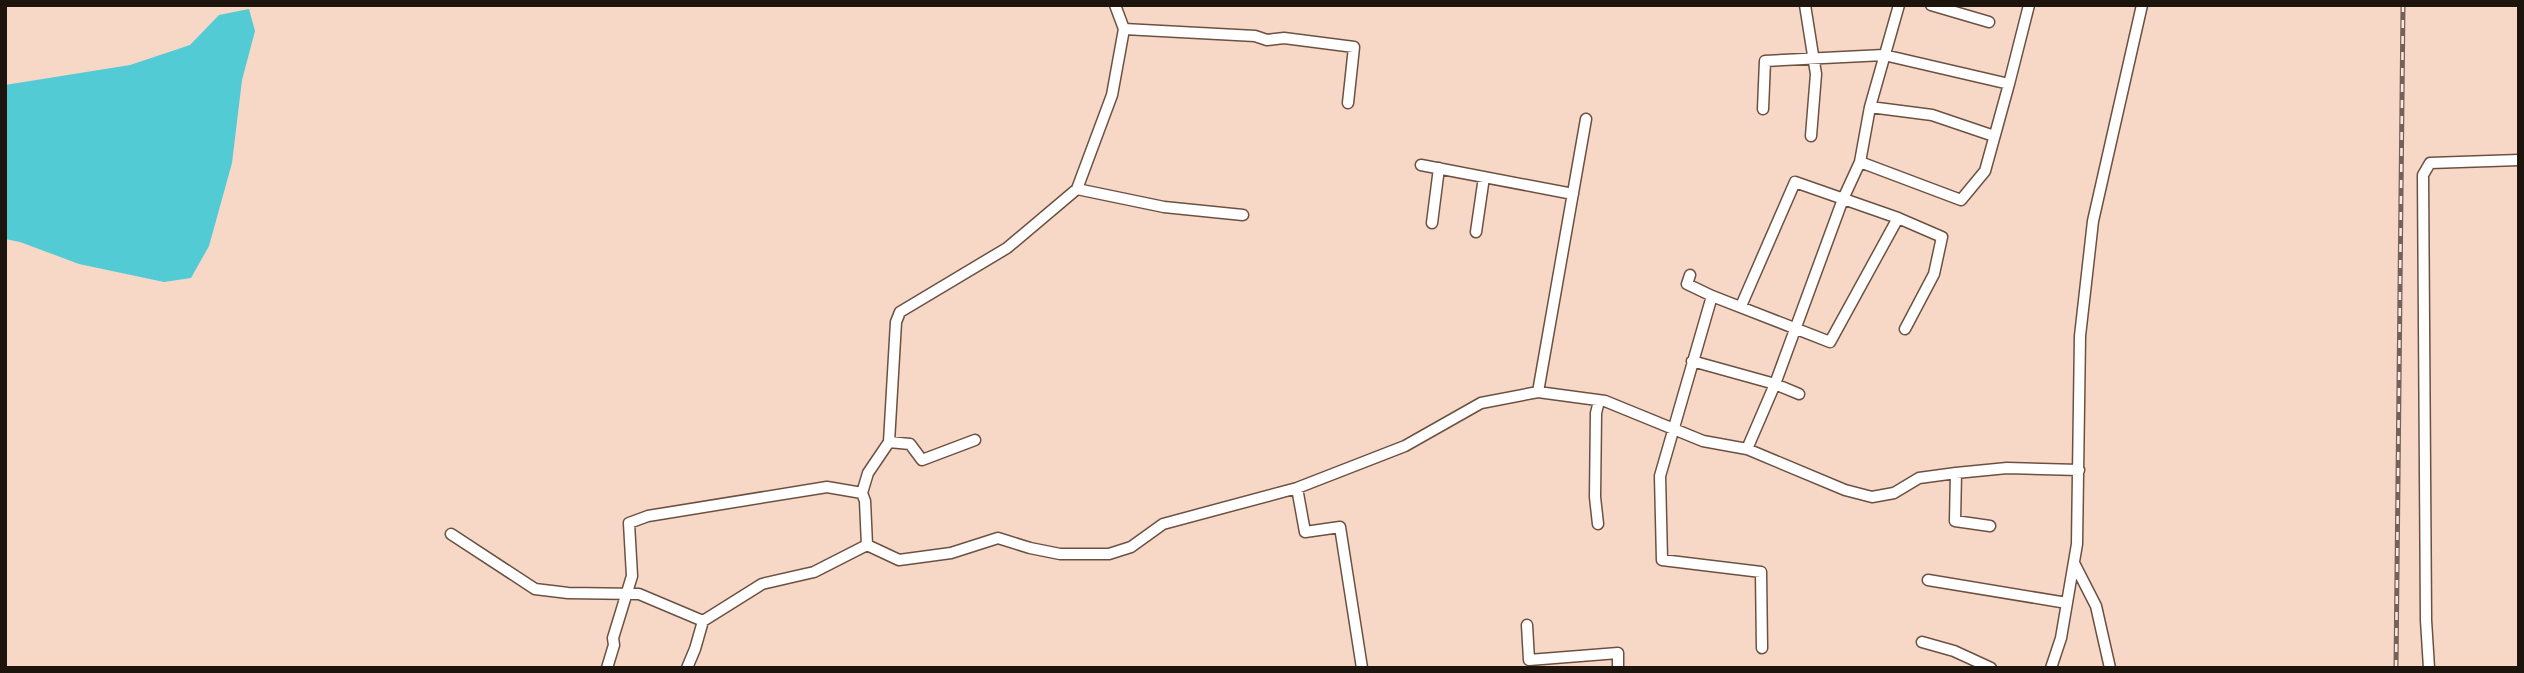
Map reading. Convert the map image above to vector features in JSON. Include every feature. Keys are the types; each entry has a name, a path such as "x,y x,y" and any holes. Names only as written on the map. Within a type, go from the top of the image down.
{"street":[{"path":"867,545 865,501 862,493 868,473 889,442 896,323 900,312 1007,248 1077,189 1112,95 1124,29 1115,5"},
{"path":"1805,5 1816,74 1811,136"},
{"path":"1747,449 1775,384 1843,199 1860,162 1870,107 1899,5"},
{"path":"1931,5 1989,22"},
{"path":"1860,162 1961,200 1985,171 2029,5"},
{"path":"2051,668 2061,638 2077,544 2080,336 2093,221 2142,5"},
{"path":"1124,29 1255,36 1267,40 1284,38 1354,47 1348,103"},
{"path":"1763,108 1765,61 1884,55 2009,84"},
{"path":"1870,107 1931,115 1994,136"},
{"path":"1538,392 1586,119"},
{"path":"2429,668 2426,620 2423,175 2430,163 2519,160"},
{"path":"1421,165 1573,194"},
{"path":"1432,223 1439,169"},
{"path":"1476,232 1484,177"},
{"path":"1741,306 1795,182 1898,218 1942,237 1934,274 1905,330"},
{"path":"1077,189 1164,207 1243,215"},
{"path":"1689,275 1687,284 1712,296 1830,342 1898,218"},
{"path":"1712,296 1660,476 1662,560 1761,572 1762,648"},
{"path":"1692,361 1775,384 1799,394"},
{"path":"867,545 899,560 951,553 998,538 1060,554 1109,554 1131,547 1163,524 1297,488 1405,446 1481,403 1538,392 1605,401 1703,441 1747,449 1845,491 1872,497 1894,494 1919,478 1956,473 2007,468 2078,470"},
{"path":"1598,524 1595,497 1596,413 1599,401"},
{"path":"889,442 910,444 922,460 975,440"},
{"path":"1956,473 1955,521 1990,526"},
{"path":"607,668 632,576 629,523 648,516 827,487 862,493"},
{"path":"1297,488 1305,532 1340,527 1363,668"},
{"path":"451,534 535,589 569,593 639,594 703,621"},
{"path":"687,668 703,621 762,584 814,572 867,545"},
{"path":"2074,563 2096,606 2110,668"},
{"path":"1928,580 2067,603"},
{"path":"1527,625 1529,660 1618,653 1618,668"},
{"path":"1922,642 1954,651 1991,668"}],"water":[{"path":"249,9 255,31 242,80 232,163 209,246 191,278 164,282 79,264 5,239 5,85 130,65 190,45 219,15"}],"railway":[{"path":"2396,668 2403,5"}]}
